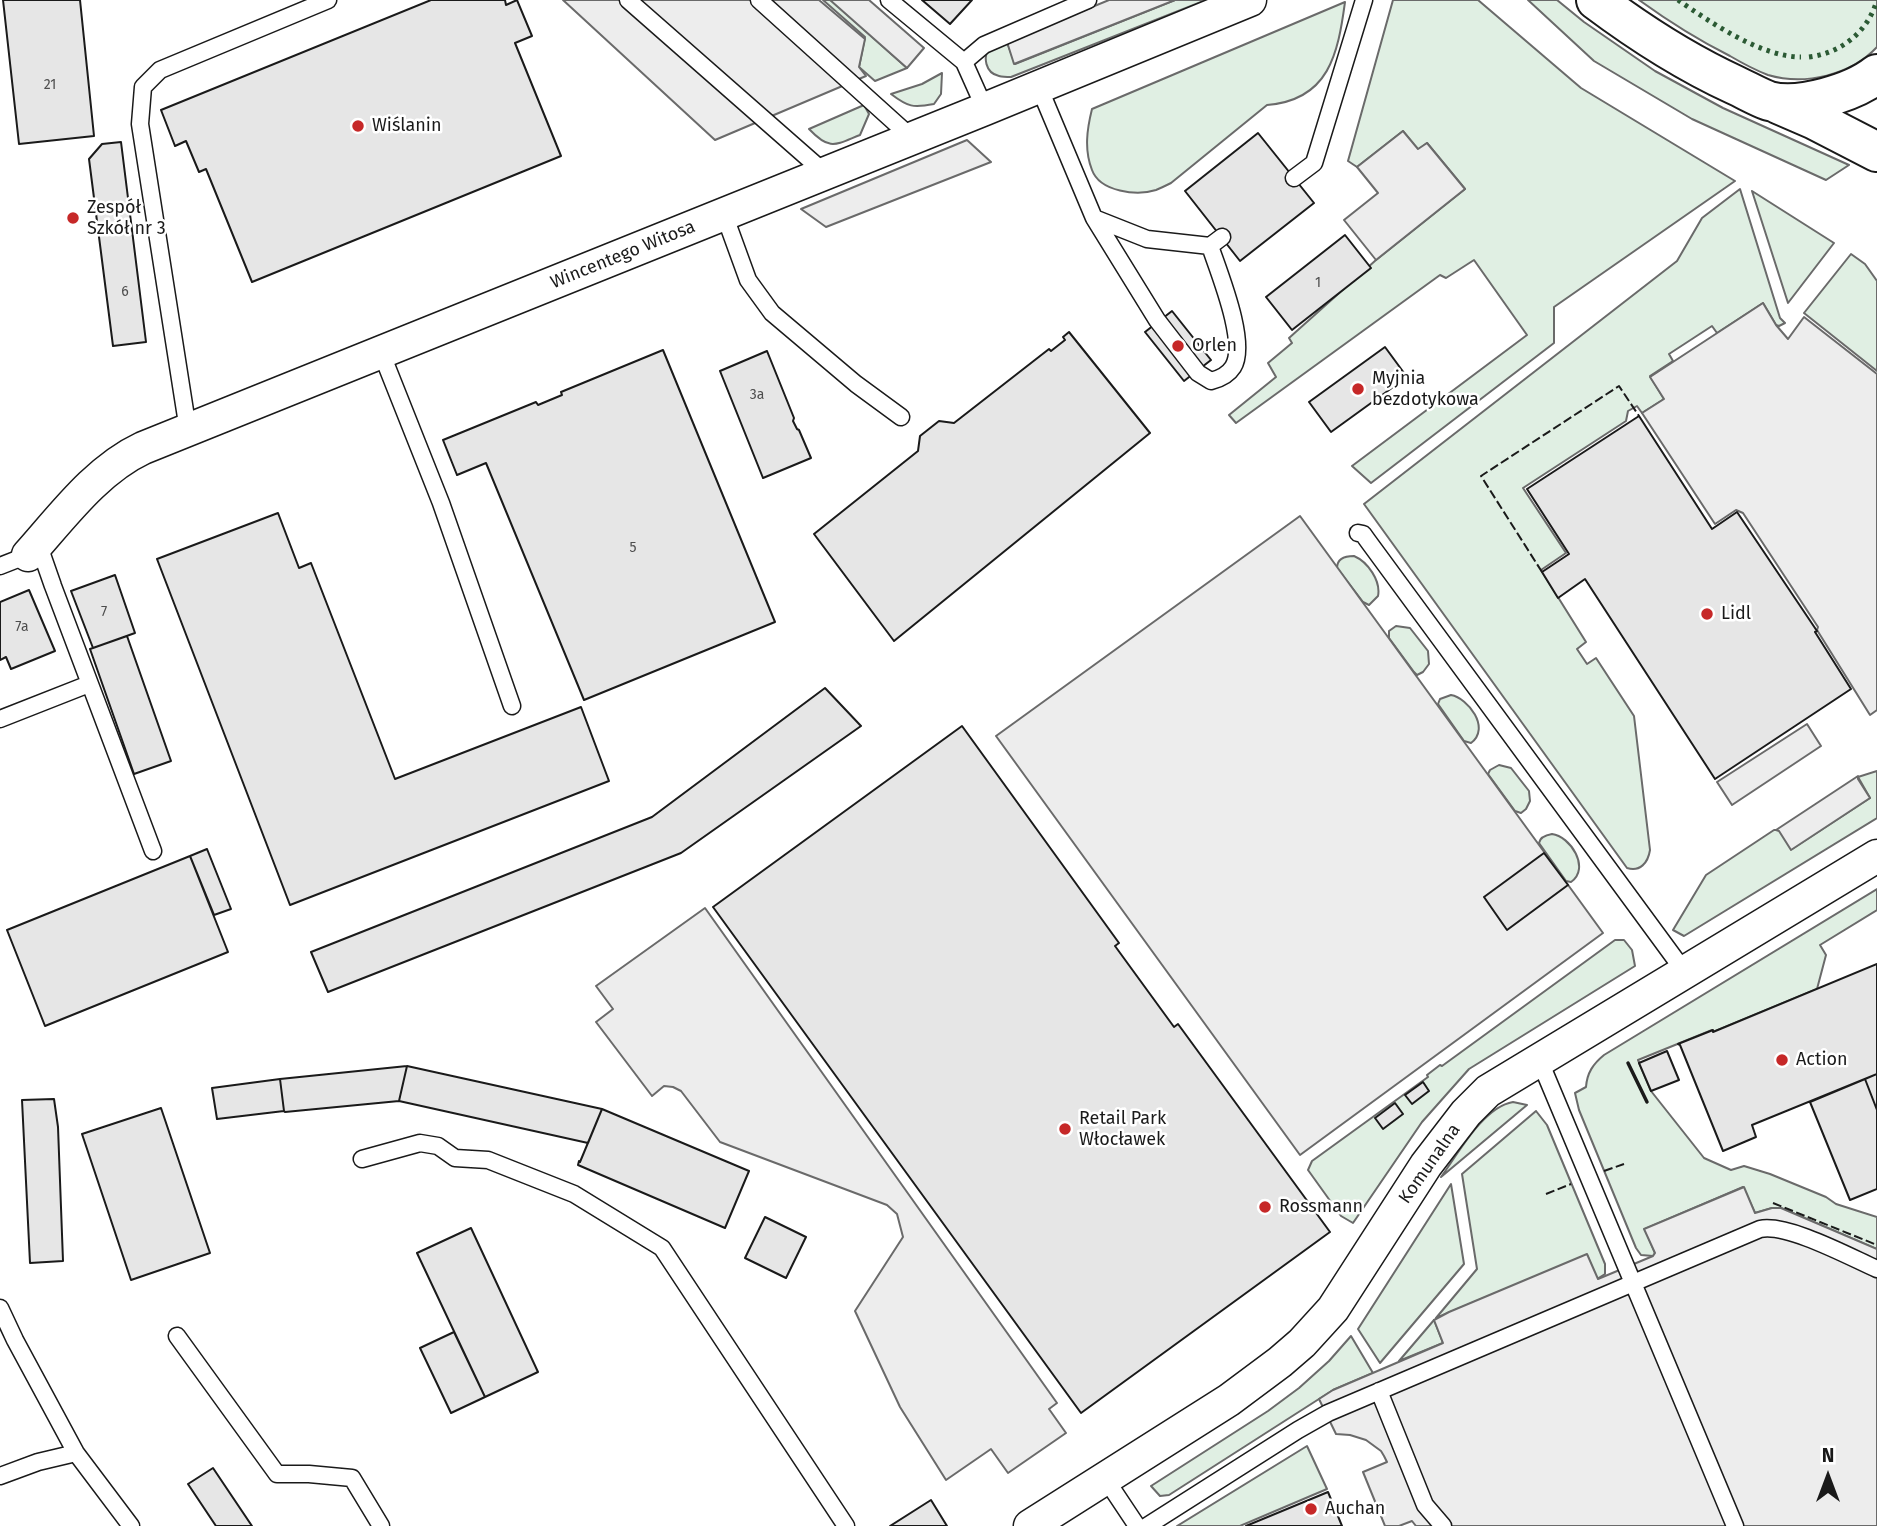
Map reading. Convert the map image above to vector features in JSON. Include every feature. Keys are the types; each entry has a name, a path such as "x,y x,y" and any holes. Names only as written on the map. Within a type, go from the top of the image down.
{"main road":[{"path":"1596,0 1707,73 1825,125 1877,152"},
{"path":"1769,101 1790,104 1811,102 1877,74"}],"street":[{"name":"Wincentego Witosa","path":"22,555 96,479 132,453 1250,0"},
{"name":"Komunalna","path":"1030,1526 1229,1400 1302,1343 1344,1293 1426,1166 1466,1113 1488,1091 1877,856"}],"lane":[{"path":"188,430 140,124 143,87 160,70 328,0"},
{"path":"628,0 825,173"},
{"path":"759,0 912,138"},
{"path":"889,0 964,62 985,109"},
{"path":"964,62 984,45 1088,0"},
{"path":"1294,178 1314,163 1364,0"},
{"path":"1039,87 1094,218 1157,320 1198,373 1211,381 1223,377 1234,366 1238,347 1216,242 1147,239 1094,218"},
{"path":"724,214 748,280 772,313 856,384 901,417"},
{"path":"381,352 441,503 512,706"},
{"path":"1358,533 1363,534 1684,971"},
{"path":"22,555 89,684 153,851"},
{"path":"0,719 89,684"},
{"path":"1539,1059 1735,1526"},
{"path":"362,1159 420,1143 438,1146 456,1158 488,1160 574,1194 662,1248 846,1526"},
{"path":"1147,1526 1328,1413 1760,1229 1768,1227 1790,1231 1877,1269"},
{"path":"0,1308 76,1453 131,1526"},
{"path":"177,1336 277,1474 352,1478 381,1526"},
{"path":"1379,1391 1425,1505 1443,1526"},
{"path":"0,1476 38,1462 76,1453"},
{"path":"1105,1478 1137,1526"}],"green space":[{"path":"823,0 831,0 907,68 875,81 859,67 865,37"},
{"path":"1175,0 1206,0 1011,77 994,74 986,64 989,47 1007,42 1015,64"},
{"path":"1393,0 1478,0 1581,88 1735,181 1554,307 1554,343 1371,483 1352,466 1527,335 1474,260 1446,278 1440,275 1236,423 1229,415 1276,377 1268,363 1292,343 1289,338 1376,260 1465,189 1427,143 1418,150 1403,131 1357,167 1348,161"},
{"path":"1528,0 1557,0 1655,71 1723,108 1849,165 1826,180 1692,119 1594,61"},
{"path":"1639,0 1877,0 1877,47 1854,65 1827,76 1782,78 1758,71 1718,50"},
{"path":"1345,2 1334,56 1317,84 1304,94 1288,101 1267,105 1171,183 1156,190 1120,190 1111,188 1096,177 1089,162 1087,147 1092,109"},
{"path":"942,73 941,94 934,104 911,105 891,94 922,84"},
{"path":"864,105 869,114 860,135 833,144 822,141 809,129"},
{"path":"1740,189 1780,318 1785,323 1776,325 1763,303 1717,333 1712,326 1669,354 1673,361 1650,376 1664,399 1642,413 1637,406 1628,411 1626,421 1523,488 1566,553 1541,570 1586,642 1577,649 1587,664 1596,658 1634,716 1650,850 1643,865 1632,869 1627,868 1364,504 1677,261 1702,218"},
{"path":"1752,191 1834,243 1788,303"},
{"path":"1851,254 1865,264 1877,281 1877,371 1804,313"},
{"path":"1354,556 1369,567 1377,584 1378,596 1369,605 1363,602 1337,568 1340,560"},
{"path":"1396,626 1410,628 1428,651 1429,664 1423,672 1417,675 1414,672 1389,638 1389,631"},
{"path":"1451,695 1458,697 1475,714 1479,730 1471,743 1464,741 1438,704 1440,699"},
{"path":"1499,765 1511,768 1529,791 1530,801 1521,813 1515,811 1488,774"},
{"path":"1877,771 1877,818 1684,936 1673,930 1706,875 1774,830 1779,830 1792,849 1870,798 1858,777"},
{"path":"1552,834 1571,846 1579,861 1577,876 1571,882 1566,881 1539,843 1541,839"},
{"path":"1877,889 1877,910 1820,945 1826,955 1817,989 1638,1060 1651,1091 1704,1158 1731,1170 1744,1166 1770,1174 1826,1197 1836,1204 1877,1217 1877,1249 1781,1208 1755,1213 1743,1187 1645,1229 1655,1253 1653,1256 1641,1255 1579,1110 1575,1093 1586,1087 1591,1069 1604,1055"},
{"path":"1615,940 1624,940 1632,950 1635,966 1469,1069 1422,1122 1353,1223 1341,1216 1308,1170 1312,1161 1428,1077 1427,1075 1440,1065"},
{"path":"1513,1102 1527,1105 1441,1177 1482,1122 1491,1113"},
{"path":"1536,1111 1547,1125 1605,1264 1605,1274 1597,1279 1587,1255 1436,1318 1477,1269 1462,1174"},
{"path":"1451,1184 1464,1264 1380,1363 1358,1329"},
{"path":"1434,1320 1443,1343 1399,1361"},
{"path":"1351,1336 1373,1373 1333,1390 1169,1495 1160,1496 1151,1486 1299,1388 1329,1361"},
{"path":"1307,1446 1327,1489 1240,1526 1177,1526"}],"shaded area":[{"path":"563,0 819,0 865,39 859,67 866,76 715,140"},
{"path":"830,0 869,0 924,48 907,68"},
{"path":"1109,0 1175,0 1014,64 1007,42"},
{"path":"1403,131 1418,149 1427,143 1465,189 1376,260 1344,220 1378,193 1357,167"},
{"path":"967,140 991,162 826,227 801,209"},
{"path":"1763,303 1788,339 1804,317 1877,374 1877,710 1870,715 1817,630 1818,627 1743,513 1736,510 1715,524 1642,413 1664,399 1650,377"},
{"path":"1300,516 1603,933 1300,1155 996,736"},
{"path":"1807,724 1821,746 1732,805 1717,782"},
{"path":"1858,776 1870,798 1791,850 1776,830"},
{"path":"705,908 1057,1403 1049,1409 1066,1433 1008,1473 991,1449 946,1480 900,1407 855,1311 903,1237 897,1214 887,1205 720,1142 681,1091 664,1086 652,1096 596,1022 613,1009 596,986"},
{"path":"1744,1187 1755,1213 1781,1208 1877,1249 1877,1526 1416,1526 1412,1521 1399,1526 1385,1526 1363,1472 1387,1462 1384,1456 1366,1440 1336,1434 1319,1399 1333,1390 1443,1343 1434,1320 1449,1312 1587,1254 1598,1279 1653,1256 1655,1253 1644,1229"}],"building":[{"path":"3,0 80,0 94,136 19,144"},
{"name":"Wiślanin","path":"431,0 505,0 506,5 517,0 532,36 515,43 561,156 252,282 206,169 199,172 186,141 175,146 161,110"},
{"path":"922,0 972,0 950,24"},
{"path":"1258,133 1314,203 1240,261 1185,191"},
{"path":"121,142 146,342 113,346 89,159 102,144"},
{"name":"Orlen","path":"1345,235 1371,268 1292,330 1266,297"},
{"name":"Orlen","path":"1172,311 1211,360 1184,381 1145,332"},
{"path":"1069,332 1150,433 894,641 814,534 918,451 920,436 939,421 954,423 1049,349 1051,351 1065,340 1063,337"},
{"name":"Myjnia bezdotykowa","path":"1385,347 1407,377 1331,432 1309,402"},
{"path":"663,350 775,622 584,700 486,463 457,475 443,440 536,402 538,405 562,395 561,392"},
{"path":"767,351 793,421 811,458 763,478 720,371"},
{"name":"Lidl","path":"1639,416 1712,529 1737,512 1817,631 1815,632 1851,689 1715,779 1585,579 1558,598 1542,572 1569,554 1527,489"},
{"path":"278,513 299,568 311,563 395,779 581,707 609,781 290,905 157,559"},
{"path":"115,575 135,633 93,648 71,591"},
{"path":"29,590 55,651 11,669 6,657 0,660 0,602"},
{"path":"127,636 171,761 134,774 90,649"},
{"path":"825,688 861,726 681,853 328,992 311,952 652,817"},
{"name":"Retail Park Włocławek","path":"962,726 1119,943 1115,946 1174,1027 1178,1024 1330,1232 1081,1413 713,907"},
{"path":"207,849 231,909 214,915 190,856"},
{"path":"1544,853 1568,885 1507,930 1484,897"},
{"path":"190,856 228,952 45,1026 7,930"},
{"name":"Action","path":"1877,964 1877,1074 1752,1125 1756,1137 1723,1151 1678,1044"},
{"path":"1667,1051 1679,1080 1651,1091 1639,1063"},
{"path":"407,1066 602,1109 588,1143 399,1101"},
{"path":"407,1066 399,1101 284,1111 280,1079"},
{"path":"1877,1074 1877,1110 1865,1079"},
{"path":"280,1079 284,1111 217,1119 212,1088"},
{"path":"1865,1079 1877,1110 1877,1189 1850,1200 1810,1102"},
{"path":"1423,1082 1429,1091 1412,1104 1405,1095"},
{"path":"54,1099 58,1127 63,1261 30,1263 22,1100"},
{"path":"1395,1103 1403,1114 1383,1129 1375,1118"},
{"path":"161,1108 210,1253 131,1280 82,1134"},
{"path":"602,1109 749,1171 725,1228 578,1165"},
{"path":"765,1217 806,1237 786,1278 745,1258"},
{"path":"471,1228 538,1372 485,1397 417,1253"},
{"path":"454,1332 485,1397 451,1413 420,1348"},
{"path":"213,1468 252,1526 216,1526 188,1484"},
{"name":"Auchan","path":"1328,1492 1342,1526 1246,1526"},
{"path":"931,1500 947,1526 890,1526"}],"hedge":[{"path":"1678,0 1720,28 1753,45 1801,57"},
{"path":"1809,57 1832,51 1852,39 1867,22 1877,0"}],"fence":[{"path":"1542,572 1481,476 1619,386 1639,416"},
{"path":"1604,1171 1624,1164"},
{"path":"1546,1194 1571,1184"},
{"path":"1773,1203 1877,1245"}],"wall":[{"path":"1628,1063 1647,1102"}],"place":[{"name":"Wiślanin","path":"358,126"},
{"name":"Zespół Szkół nr 3","path":"73,218"},
{"name":"Orlen","path":"1178,346"},
{"name":"Myjnia bezdotykowa","path":"1358,389"},
{"name":"Lidl","path":"1707,614"},
{"name":"Action","path":"1782,1060"},
{"name":"Retail Park Włocławek","path":"1065,1129"},
{"name":"Rossmann","path":"1265,1207"},
{"name":"Auchan","path":"1311,1509"}]}
